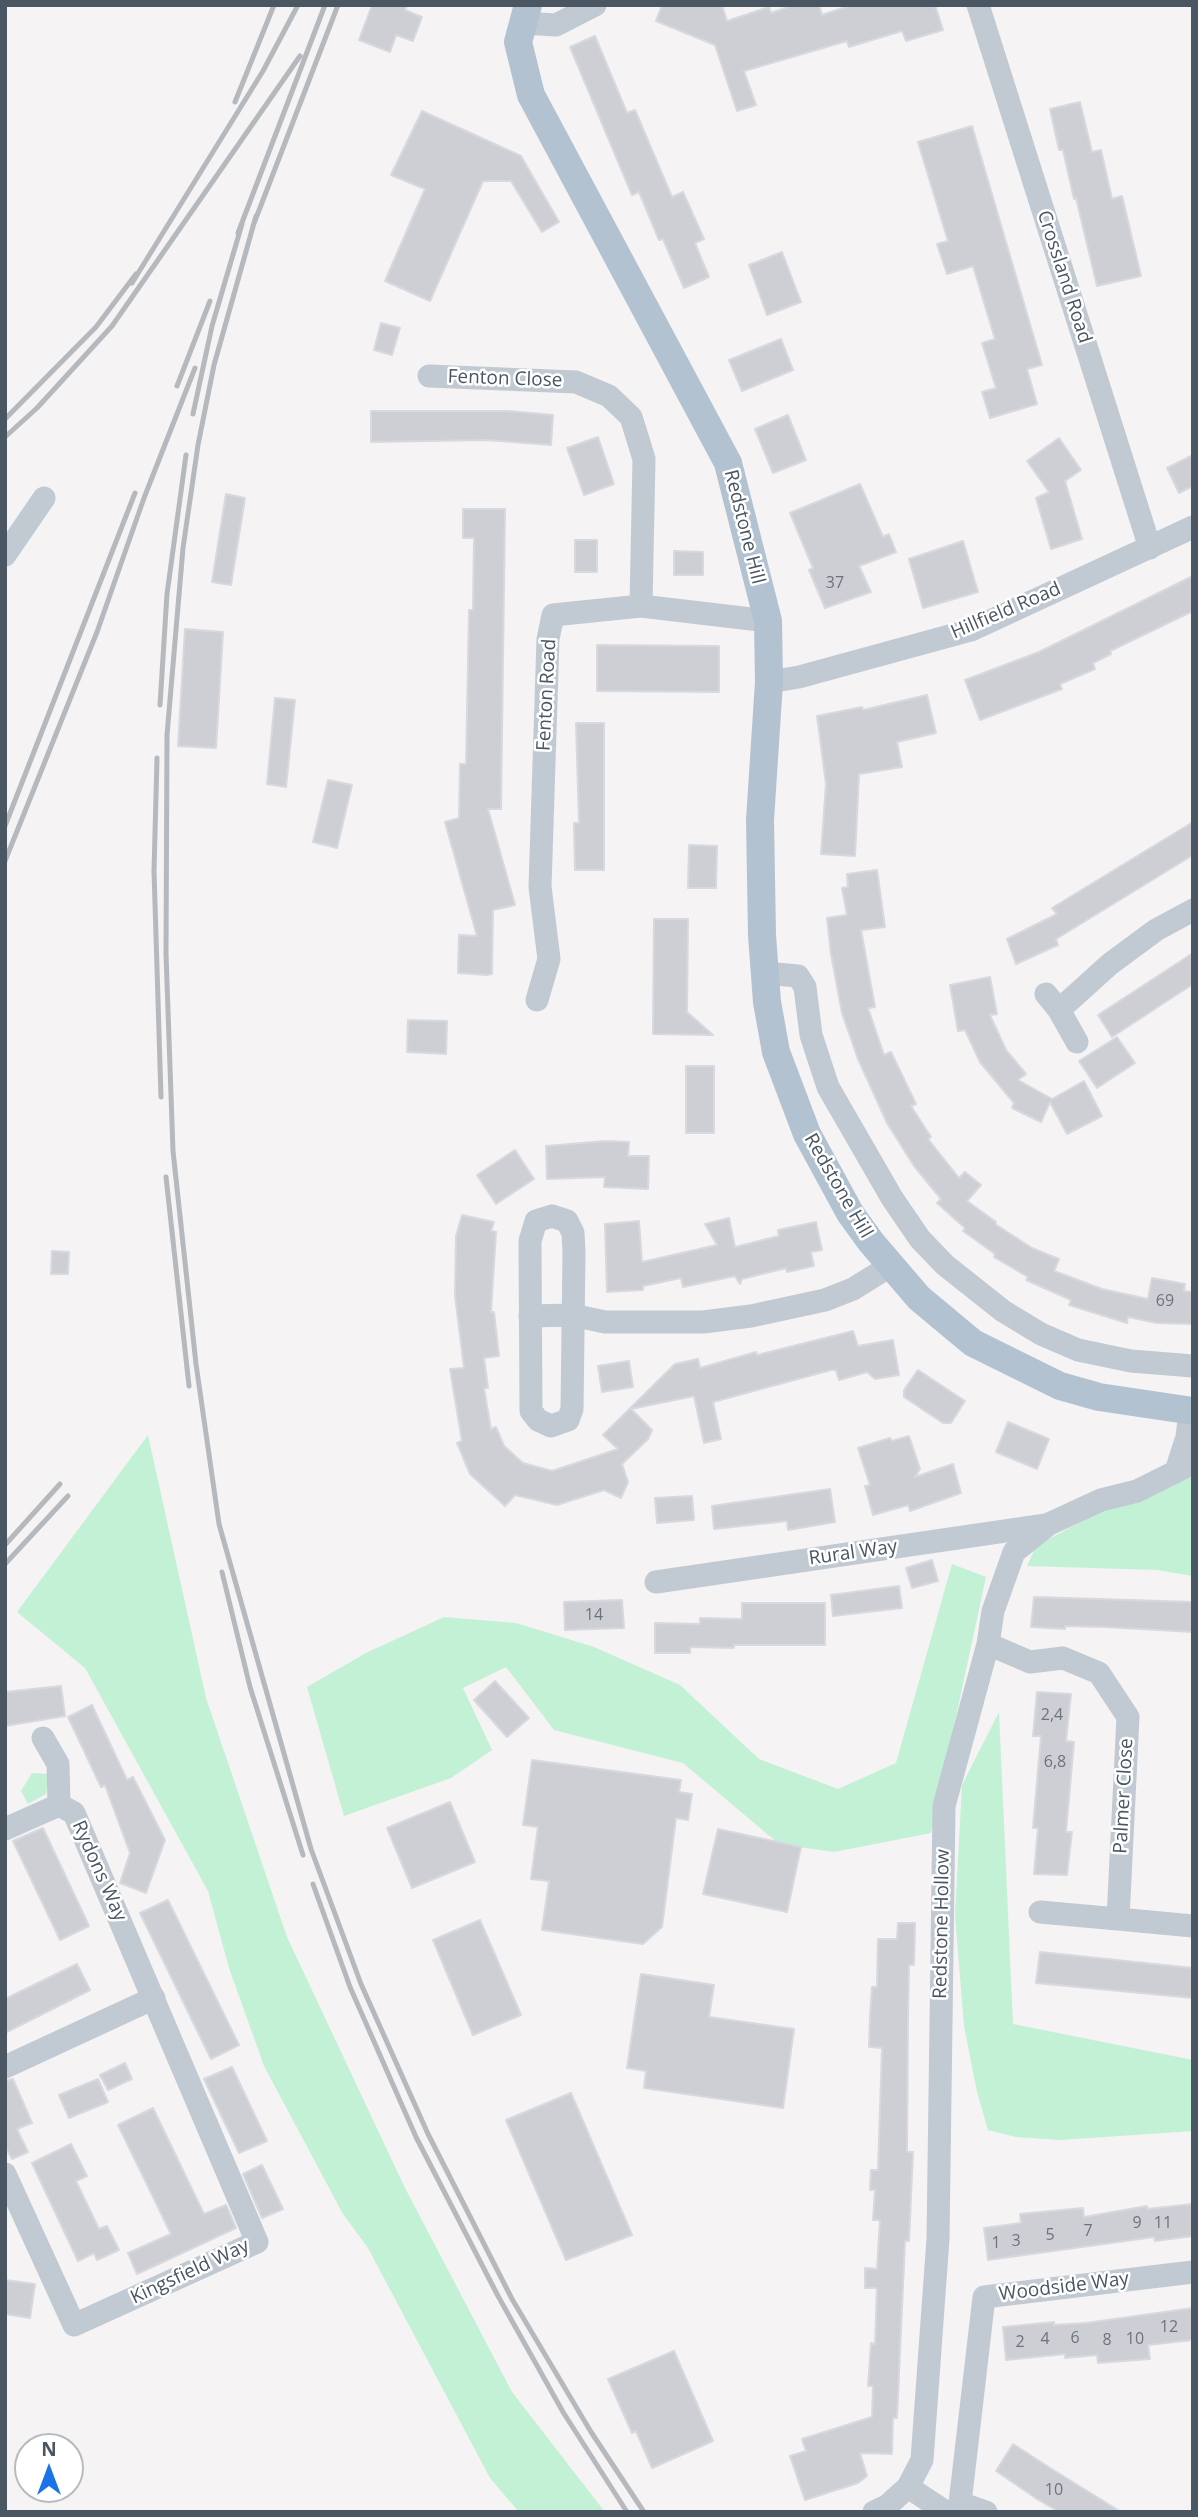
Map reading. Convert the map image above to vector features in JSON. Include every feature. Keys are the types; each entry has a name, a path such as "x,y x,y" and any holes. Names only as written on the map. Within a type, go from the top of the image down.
{"main road":[{"name":"Redstone Hill","path":"526,14 518,42 531,95 728,463 768,621 769,682 760,866 765,973 776,1052 803,1124 850,1213 890,1266 945,1322 973,1343 1060,1386 1099,1397 1191,1411"}],"street":[{"path":"526,14 556,25 595,5"},
{"name":"Crossland Road","path":"978,5 1150,548"},
{"name":"Fenton Close","path":"429,376 576,382 609,396 631,417 644,459 641,606"},
{"path":"5,555 44,498"},
{"name":"Hillfield Road","path":"769,682 799,677 971,630 1193,527"},
{"name":"Fenton Road","path":"537,1000 549,959 540,887 548,639 553,614 641,606 768,621"},
{"path":"1077,1042 1052,1002 1156,930 1193,909"},
{"name":"Redstone Hill","path":"765,973 798,976 805,987 811,1035 828,1087 892,1198 920,1238 945,1265 1003,1311 1041,1334 1078,1350 1131,1361 1193,1366"},
{"path":"552,1216 567,1221 573,1233 572,1409 568,1420 551,1426 538,1420 531,1411 530,1316 532,1229 536,1221 552,1216"},
{"path":"530,1316 572,1315 605,1322 703,1322 751,1316 825,1300 853,1289 890,1266"},
{"name":"Redstone Hollow","path":"908,2487 922,2460 938,2239 944,1807 988,1644 993,1611 1014,1552 1049,1524 1101,1500 1137,1491 1185,1466 1191,1411"},
{"name":"Rural Way","path":"656,1582 1049,1524"},
{"name":"Palmer Close","path":"988,1644 1030,1662 1063,1658 1099,1673 1128,1717 1118,1919"},
{"path":"43,1738 58,1764 59,1805"},
{"name":"Rydons Way","path":"5,1829 59,1805 74,1813 154,1998"},
{"path":"1040,1912 1193,1926"},
{"path":"5,2067 154,1998"},
{"name":"Kingsfield Way","path":"5,2174 74,2325 257,2242 154,1998"},
{"name":"Woodside Way","path":"954,2509 984,2297 1193,2273"},
{"path":"874,2512 887,2506 908,2487 954,2509 986,2512"}],"green space":[{"path":"148,1435 206,1698 287,1937 405,2188 512,2392 605,2512 519,2512 490,2478 368,2248 343,2214 264,2066 229,1968 208,1891 85,1668 17,1612"},
{"path":"1193,1470 1193,1576 1157,1570 1027,1566 1036,1546 1125,1498"},
{"path":"952,1564 986,1577 931,1833 834,1852 779,1844 683,1763 554,1730 506,1667 463,1688 492,1750 451,1778 344,1816 307,1687 366,1653 444,1617 516,1623 594,1647 680,1685 759,1759 838,1789 896,1763"},
{"path":"999,1712 1013,2024 1193,2060 1193,2131 1060,2140 1016,2137 988,2130 977,2092 964,2026 955,1915 962,1785"},
{"path":"32,1773 50,1774 46,1794 28,1804 21,1791"}],"building":[{"path":"372,5 407,5 405,10 422,17 413,41 396,35 390,52 359,40"},
{"path":"662,5 722,5 727,21 769,7 771,13 794,5 819,5 822,15 852,5 935,5 943,30 906,41 902,31 849,47 847,41 744,71 756,105 737,111 715,45 656,21"},
{"path":"595,36 627,113 635,110 672,197 683,192 704,239 695,243 709,277 684,288 663,239 659,240 639,192 632,195 570,47"},
{"path":"1080,102 1092,152 1101,150 1112,199 1122,196 1141,276 1097,286 1076,198 1074,199 1063,150 1059,150 1050,109"},
{"path":"422,111 521,156 559,222 542,232 511,181 483,181 430,301 385,281 425,189 391,175"},
{"path":"972,126 1042,365 1027,369 1037,404 990,418 982,392 996,388 982,343 995,339 973,266 947,274 937,244 948,241 918,142"},
{"path":"782,252 801,302 767,315 749,265"},
{"path":"381,323 400,328 392,355 374,350"},
{"path":"781,339 793,370 742,391 729,360"},
{"path":"371,411 508,411 553,415 551,445 486,440 371,442"},
{"path":"788,415 806,460 773,473 755,429"},
{"path":"598,437 614,484 584,495 567,448"},
{"path":"1059,438 1081,470 1065,481 1082,539 1051,549 1036,498 1049,492 1027,461"},
{"path":"1193,455 1193,486 1179,493 1167,468"},
{"path":"860,484 883,537 889,534 896,552 859,566 871,592 825,608 809,570 813,568 790,513"},
{"path":"226,494 245,498 231,585 212,582"},
{"path":"463,509 505,509 501,809 488,809 515,905 493,910 492,974 487,975 458,973 459,935 477,936 445,822 459,818 460,764 466,764 469,610 473,610 474,538 463,538"},
{"path":"575,540 597,540 597,572 575,572"},
{"path":"963,541 978,592 923,608 909,559"},
{"path":"674,551 703,552 703,575 674,575"},
{"path":"1193,576 1193,611 1110,651 1111,654 1093,663 1095,669 1060,684 1062,689 980,720 965,680 1039,652"},
{"path":"185,629 223,632 216,748 178,746"},
{"path":"597,645 719,646 719,692 597,691"},
{"path":"927,695 936,733 897,742 902,767 859,774 855,856 821,854 826,784 817,716 862,707 863,710"},
{"path":"275,698 295,700 286,787 267,784"},
{"path":"576,723 604,723 604,870 575,870 574,823 579,823"},
{"path":"328,780 352,785 337,848 313,842"},
{"path":"1193,822 1193,855 1056,939 1058,945 1016,964 1007,939 1057,914 1052,908"},
{"path":"689,845 717,846 716,888 688,888"},
{"path":"877,870 885,927 861,930 875,1007 868,1008 884,1055 891,1052 916,1104 911,1106 931,1137 928,1139 959,1178 965,1172 981,1185 967,1201 996,1222 995,1224 1032,1248 1059,1259 1054,1271 1102,1289 1148,1299 1152,1278 1185,1284 1184,1291 1193,1292 1193,1324 1157,1323 1128,1317 1127,1323 1069,1305 1071,1300 1026,1280 1028,1277 994,1257 995,1254 963,1231 965,1228 937,1203 941,1199 914,1166 887,1123 858,1059 842,1013 831,954 827,918 847,915 842,888 848,887 847,874"},
{"path":"654,919 688,919 687,1012 713,1035 653,1034"},
{"path":"1193,953 1193,984 1112,1037 1098,1015"},
{"path":"990,977 997,1014 990,1015 1006,1050 1026,1074 1018,1080 1052,1099 1084,1081 1102,1116 1067,1134 1050,1102 1041,1122 1012,1108 1014,1103 980,1062 965,1030 958,1031 950,985"},
{"path":"408,1020 447,1021 446,1054 407,1052"},
{"path":"1117,1037 1135,1063 1097,1088 1079,1061"},
{"path":"686,1066 714,1066 714,1133 686,1133"},
{"path":"606,1141 629,1142 628,1156 649,1156 648,1189 604,1187 605,1177 547,1179 546,1146"},
{"path":"515,1150 534,1179 496,1204 477,1175"},
{"path":"462,1215 494,1222 491,1231 496,1232 491,1312 494,1312 499,1356 484,1358 488,1388 484,1388 491,1429 496,1427 504,1446 523,1463 552,1471 618,1449 603,1435 675,1364 698,1359 700,1368 756,1352 757,1355 853,1331 858,1346 893,1340 899,1375 875,1379 867,1372 839,1380 836,1370 831,1370 713,1402 721,1439 704,1443 694,1396 631,1409 652,1430 648,1439 622,1464 628,1482 621,1498 604,1490 557,1505 515,1495 505,1506 470,1474 457,1443 462,1441 450,1369 464,1368 455,1296 456,1236"},
{"path":"729,1218 735,1247 779,1236 778,1230 816,1222 822,1250 811,1252 814,1266 787,1272 786,1268 742,1279 740,1284 735,1276 683,1287 681,1278 643,1286 643,1290 607,1292 605,1224 639,1221 642,1262 717,1245 705,1224"},
{"path":"52,1251 69,1252 68,1274 51,1274"},
{"path":"629,1361 633,1387 602,1392 598,1366"},
{"path":"918,1370 965,1401 951,1423 943,1423 904,1397 904,1390"},
{"path":"1008,1422 1049,1439 1037,1469 996,1452"},
{"path":"909,1436 920,1469 915,1477 953,1464 961,1493 910,1511 908,1505 873,1515 865,1486 870,1485 858,1448 890,1438 892,1441"},
{"path":"830,1489 835,1522 788,1530 787,1521 714,1529 712,1506"},
{"path":"692,1496 694,1520 657,1523 655,1498"},
{"path":"932,1560 938,1581 912,1588 906,1568"},
{"path":"899,1586 902,1608 833,1616 831,1595"},
{"path":"1034,1597 1193,1602 1193,1632 1105,1627 1031,1627"},
{"path":"622,1600 624,1628 565,1630 564,1602"},
{"path":"742,1603 825,1603 825,1645 690,1647 690,1653 655,1653 655,1623 700,1624 700,1618 742,1619"},
{"path":"495,1681 529,1718 507,1737 474,1700"},
{"path":"61,1686 65,1716 5,1726 5,1692"},
{"path":"1037,1692 1071,1694 1066,1741 1074,1742 1066,1832 1072,1832 1067,1875 1034,1874 1038,1828 1033,1828 1041,1736 1033,1736"},
{"path":"92,1705 127,1780 133,1777 165,1840 146,1893 120,1883 130,1853 105,1785 101,1787 68,1717"},
{"path":"532,1760 681,1780 679,1792 692,1794 688,1820 676,1818 662,1927 643,1944 542,1930 549,1881 531,1879 538,1827 523,1825"},
{"path":"450,1802 475,1862 412,1888 387,1828"},
{"path":"43,1828 89,1926 60,1940 13,1841"},
{"path":"718,1829 801,1847 787,1912 703,1894"},
{"path":"168,1900 239,2045 211,2059 140,1913"},
{"path":"480,1920 521,2015 473,2035 433,1940"},
{"path":"898,1923 915,1923 914,1965 909,1965 908,2019 907,2152 913,2152 909,2241 905,2241 897,2418 893,2418 892,2454 860,2453 867,2476 858,2483 805,2500 790,2456 806,2451 802,2439 872,2417 873,2386 868,2386 871,2343 875,2344 877,2288 865,2288 865,2268 877,2269 880,2220 873,2220 875,2190 870,2190 871,2170 878,2170 882,2048 869,2047 870,2017 872,1987 877,1987 878,1939 897,1939"},
{"path":"1040,1952 1193,1968 1193,1998 1036,1983"},
{"path":"77,1964 90,1990 5,2033 5,1999"},
{"path":"641,1974 714,1985 709,2017 794,2029 783,2108 644,2088 646,2071 627,2068"},
{"path":"125,2063 132,2079 108,2090 100,2075"},
{"path":"232,2067 267,2141 239,2153 204,2079"},
{"path":"13,2079 32,2123 17,2129 28,2152 12,2159 5,2146 5,2081"},
{"path":"98,2079 108,2102 69,2118 59,2095"},
{"path":"571,2093 632,2235 566,2260 506,2120"},
{"path":"153,2108 204,2214 226,2205 236,2228 137,2274 128,2253 171,2234 118,2125"},
{"path":"71,2144 87,2176 76,2181 99,2229 107,2226 119,2250 97,2260 94,2253 78,2261 32,2163"},
{"path":"262,2165 283,2209 262,2218 243,2174"},
{"path":"1193,2204 1193,2236 1155,2241 1154,2237 988,2260 984,2228 1021,2223 1020,2214 1083,2208 1084,2217 1147,2206 1147,2209"},
{"path":"5,2280 35,2284 30,2318 5,2314"},
{"path":"1193,2308 1193,2340 1148,2345 1150,2359 1098,2363 1097,2355 1065,2358 1065,2354 1006,2360 1003,2327 1054,2322 1054,2325 1086,2323"},
{"path":"674,2351 713,2441 652,2468 636,2431 632,2433 608,2379"},
{"path":"1013,2444 1121,2512 1059,2512 1037,2499 996,2471"}],"railway":[{"path":"235,102 274,5"},
{"path":"132,283 263,71 298,5"},
{"path":"238,233 325,5"},
{"path":"253,226 338,5"},
{"path":"5,437 37,408 112,326 300,56"},
{"path":"256,216 214,365 198,445 183,548 167,735 166,954 173,1151 196,1364 219,1524 311,1849 361,1984 428,2134 512,2299 591,2432 644,2512"},
{"path":"193,414 212,326 242,224"},
{"path":"5,419 96,327 136,274"},
{"path":"177,386 210,301"},
{"path":"5,861 97,632 144,498 195,368"},
{"path":"160,705 167,594 186,455"},
{"path":"5,826 135,493"},
{"path":"157,758 154,871 161,1097"},
{"path":"166,1177 189,1386"},
{"path":"5,1545 60,1484"},
{"path":"5,1564 68,1496"},
{"path":"222,1572 250,1687 303,1855"},
{"path":"313,1884 350,1987 416,2137 498,2296 563,2412 627,2512"}]}
